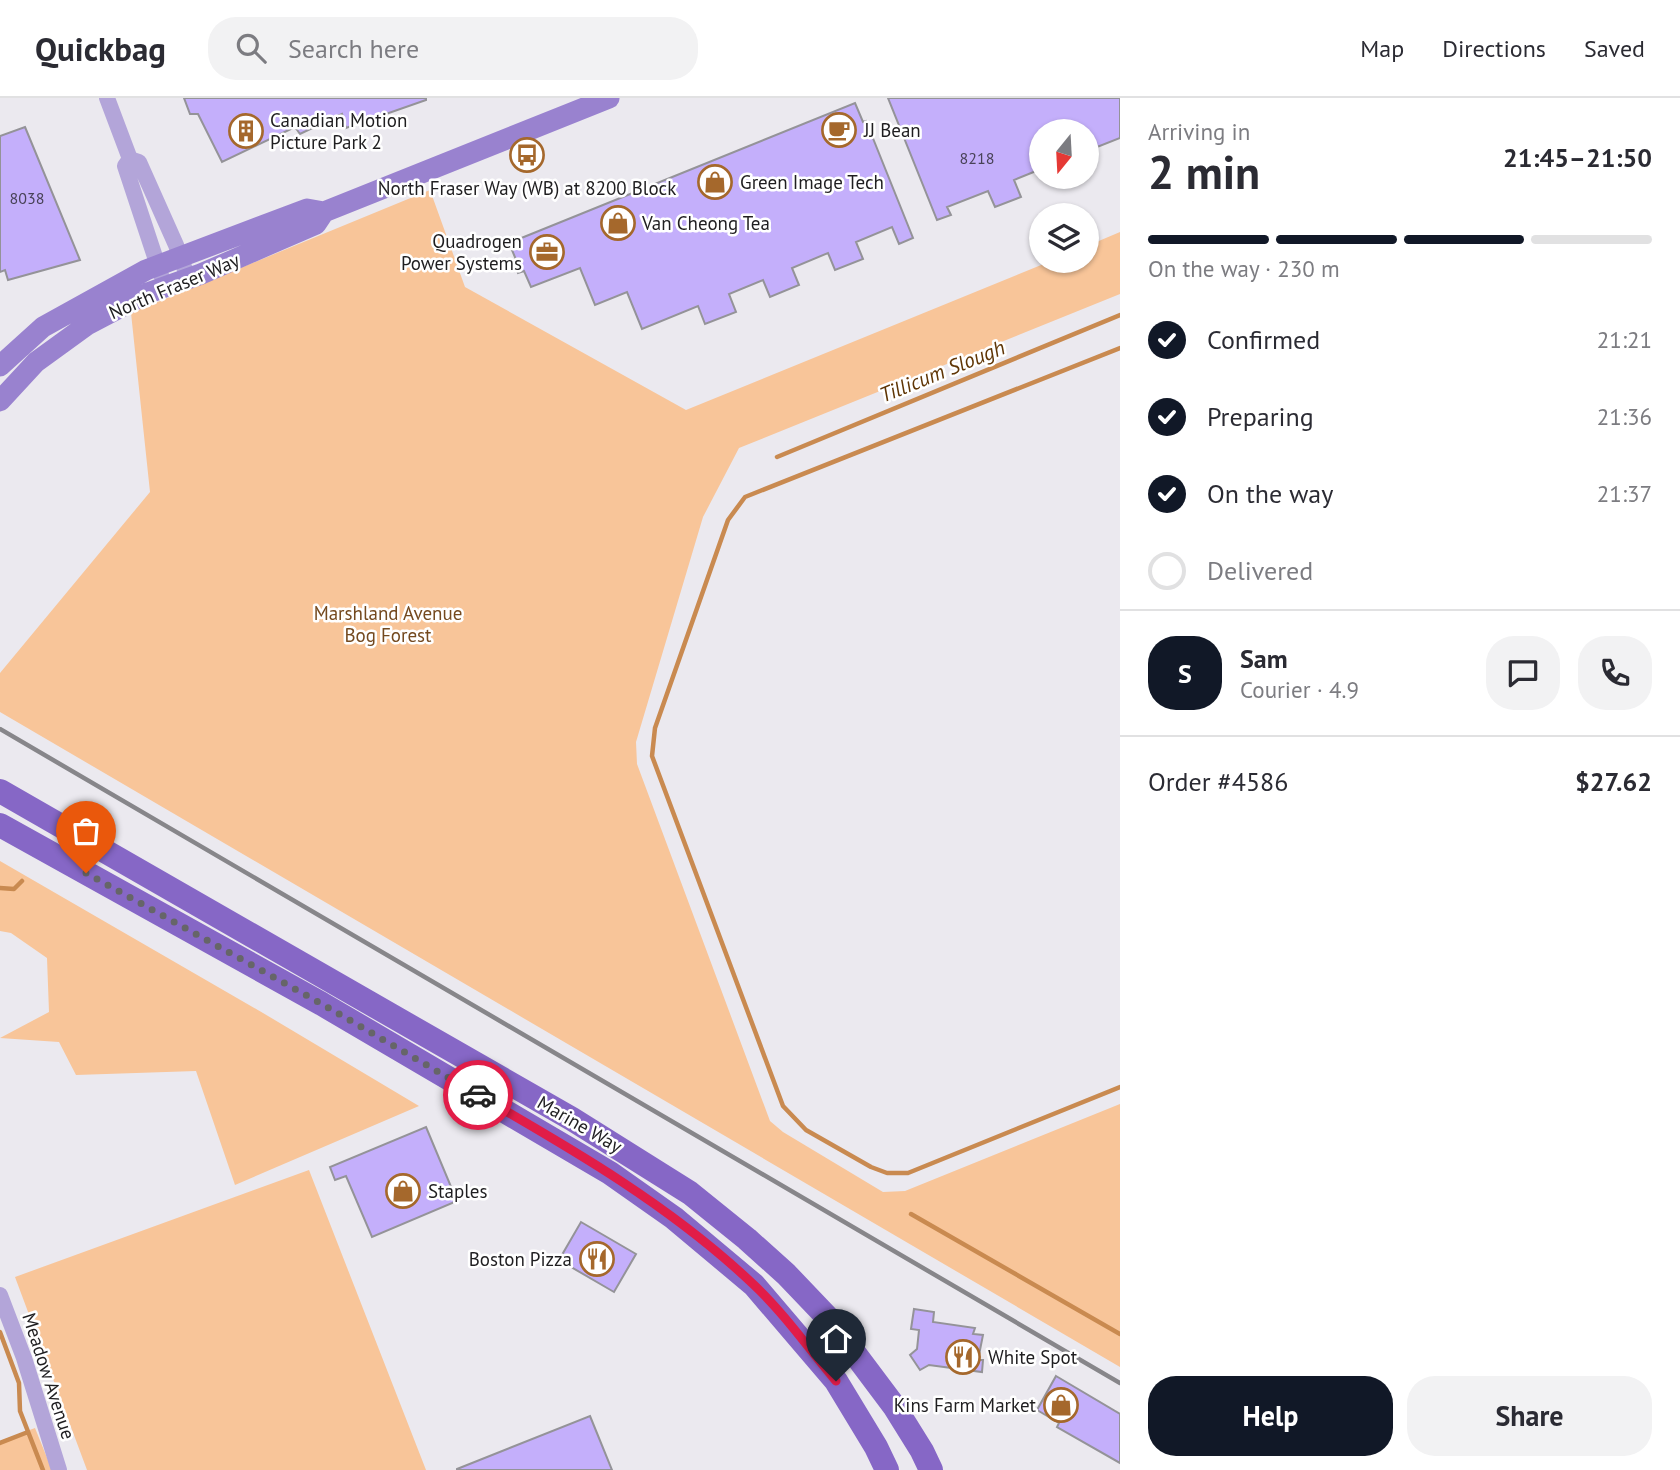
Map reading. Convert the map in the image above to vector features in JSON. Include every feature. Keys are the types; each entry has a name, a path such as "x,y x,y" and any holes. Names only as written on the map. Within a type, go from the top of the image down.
{"main road":[{"name":"Marine Way","path":"0,791 572,1119 690,1193 747,1239 828,1318 894,1406 931,1470"},
{"name":"Marine Way","path":"0,825 322,1004 610,1173 644,1196 754,1285 778,1311 836,1381 887,1470"}],"street":[{"path":"107,98 130,159"},
{"name":"North Fraser Way","path":"0,366 43,327 157,265 307,209 324,212 609,98"},
{"path":"130,159 139,162 188,278"},
{"path":"130,159 125,166 165,287"},
{"name":"North Fraser Way","path":"0,401 36,362 86,325 148,293 316,224 324,212"},
{"name":"Meadow Avenue","path":"0,1295 59,1470"}],"green space":[{"name":"Marshland Avenue Bog Forest","path":"430,190 465,287 686,410 1029,270 1029,273 1099,273 1099,241 1120,232 1120,294 739,448 703,517 636,742 637,764 770,1121 783,1132 883,1192 905,1191 1120,1104 1120,1367 0,712 0,673 150,492 131,313"},
{"path":"0,861 419,1106 235,1185 196,1071 76,1075 59,1042 0,1038 49,1012 47,958 11,933 0,931"},
{"path":"309,1170 426,1470 87,1470 15,1277"},
{"path":"35,1428 52,1470 0,1470 0,1441"}],"building":[{"name":"Canadian Motion Picture Park 2","path":"184,98 426,100 346,128 342,114 300,134 295,127 222,162 198,114 190,114"},
{"path":"888,98 1120,98 1120,138 1099,146 1099,119 1029,119 1029,174 1014,180 1021,197 995,207 988,191 947,207 951,215 937,220"},
{"path":"855,103 863,122 866,121 913,238 899,244 892,227 856,242 863,259 835,270 828,253 792,268 799,285 770,297 763,280 729,294 736,312 705,324 698,306 642,329 627,292 595,305 580,268 531,287 524,271 518,273 514,263 517,262 509,243"},
{"path":"25,127 80,260 8,280 5,270 0,272 0,136"},
{"name":"Staples","path":"426,1127 457,1201 372,1237 346,1176 335,1180 330,1167"},
{"path":"581,1222 636,1254 614,1292 559,1260"},
{"path":"914,1309 934,1312 933,1322 975,1328 973,1334 983,1335 978,1360 983,1360 982,1372 929,1365 920,1370 910,1355 917,1349 919,1330 911,1329"},
{"path":"1056,1376 1120,1414 1120,1463 1057,1427 1059,1423 1037,1410"},
{"path":"590,1416 612,1470 457,1470 457,1469"}],"waterway":[{"name":"Tillicum Slough","path":"777,457 1120,315"},
{"path":"1120,348 745,497 728,520 655,728 652,756 783,1106 806,1130 871,1167 887,1173 908,1173 1120,1087"},
{"path":"0,888 14,889 22,881"},
{"path":"911,1214 1120,1334"},
{"path":"0,1332 19,1383 20,1411 43,1470"},
{"path":"0,1443 28,1432"}],"railway":[{"path":"0,729 1120,1383"}],"way so far":[{"path":"86,873 322,1004 478,1095"}],"place":[{"name":"JJ Bean","path":"839,130"},
{"name":"Canadian Motion Picture Park 2","path":"246,131"},
{"name":"North Fraser Way (WB) at 8200 Block","path":"527,155"},
{"name":"Green Image Tech","path":"715,182"},
{"name":"Van Cheong Tea","path":"618,223"},
{"name":"Quadrogen Power Systems","path":"547,252"},
{"name":"Staples","path":"403,1191"},
{"name":"Boston Pizza","path":"597,1259"},
{"name":"White Spot","path":"963,1357"},
{"name":"Kins Farm Market","path":"1061,1405"}],"route":[{"path":"478,1095 610,1173 674,1218 754,1285 836,1381"}]}
